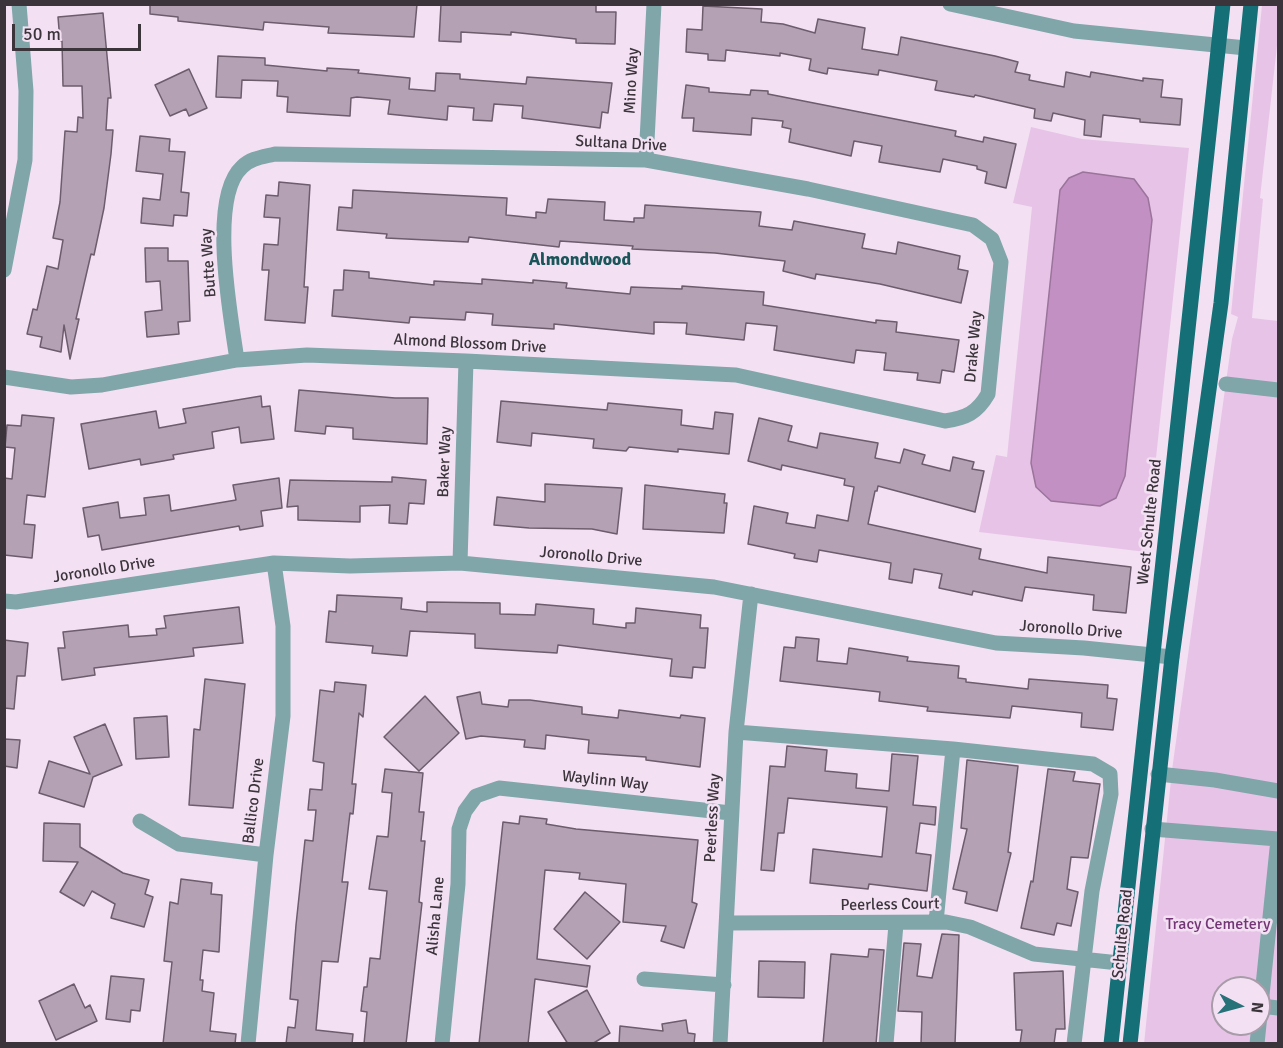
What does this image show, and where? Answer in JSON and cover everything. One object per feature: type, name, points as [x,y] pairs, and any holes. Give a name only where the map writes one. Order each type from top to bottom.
[{"type":"main road","name":"West Schulte Road","points":[[1111,1044],[1223,4]]},
{"type":"main road","points":[[1152,829],[1172,657],[1221,303],[1251,4]]},
{"type":"main road","name":"Schulte Road","points":[[1130,1044],[1152,829]]},
{"type":"street","points":[[4,270],[12,199],[27,125],[19,4]]},
{"type":"street","name":"Mino Way","points":[[646,160],[654,4]]},
{"type":"street","points":[[950,4],[1074,31],[1246,48]]},
{"type":"street","name":"Sultana Drive","points":[[241,168],[253,159],[275,154],[646,160],[808,189],[973,225],[992,239]]},
{"type":"street","name":"Butte Way","points":[[237,360],[223,243],[226,198],[241,168]]},
{"type":"street","name":"Drake Way","points":[[933,419],[945,421],[965,418],[980,409],[988,394],[1001,261],[992,239]]},
{"type":"street","name":"Almond Blossom Drive","points":[[4,377],[71,387],[102,384],[237,360],[308,355],[466,361],[736,375],[933,419]]},
{"type":"street","name":"Baker Way","points":[[460,563],[466,361]]},
{"type":"street","points":[[1226,384],[1278,390]]},
{"type":"street","name":"Joronollo Drive","points":[[4,601],[16,602],[274,563],[350,566],[460,563],[714,587],[996,643],[1172,657]]},
{"type":"street","name":"Ballico Drive","points":[[248,1044],[266,855],[283,716],[283,626],[274,563]]},
{"type":"street","name":"Peerless Way","points":[[720,1044],[736,732],[752,594]]},
{"type":"street","points":[[736,732],[953,749],[1093,764],[1110,774],[1111,794],[1092,891],[1074,1044]]},
{"type":"street","points":[[936,922],[953,749]]},
{"type":"street","points":[[1158,774],[1215,780],[1278,791]]},
{"type":"street","name":"Waylinn Way","points":[[476,796],[500,788],[731,813]]},
{"type":"street","name":"Alisha Lane","points":[[442,1044],[458,884],[459,829],[465,811],[476,796]]},
{"type":"street","points":[[140,821],[179,844],[266,855]]},
{"type":"street","points":[[1152,829],[1278,839]]},
{"type":"street","points":[[1266,976],[1274,921],[1278,833]]},
{"type":"street","name":"Peerless Court","points":[[727,923],[896,924],[936,922],[970,927],[1034,954],[1119,963]]},
{"type":"street","points":[[886,1044],[896,924]]},
{"type":"street","points":[[644,979],[724,985]]},
{"type":"green space","name":"Tracy Cemetery","points":[[1262,5],[1278,5],[1278,37],[1260,198],[1263,199],[1252,318],[1278,321],[1278,1043],[1144,1044],[1172,770],[1232,339],[1238,317],[1231,314]]},
{"type":"green space","points":[[1031,127],[1082,139],[1189,148],[1146,552],[979,532],[996,455],[1007,457],[1032,207],[1013,203]]},
{"type":"shaded area","points":[[1083,172],[1134,179],[1148,198],[1152,220],[1125,476],[1116,498],[1100,506],[1051,501],[1036,487],[1031,463],[1060,190],[1069,178]]},
{"type":"building","points":[[150,4],[417,4],[414,37],[328,33],[329,27],[264,22],[263,30],[178,21],[178,17],[150,14]]},
{"type":"building","points":[[441,4],[596,4],[596,12],[616,12],[615,44],[576,43],[576,39],[511,32],[511,35],[461,32],[461,42],[439,41]]},
{"type":"building","points":[[703,6],[762,9],[761,22],[783,24],[815,33],[818,19],[865,28],[862,49],[898,55],[901,37],[995,56],[1018,62],[1015,72],[1030,75],[1029,80],[1064,87],[1066,72],[1090,77],[1091,72],[1143,81],[1143,78],[1163,80],[1161,97],[1182,99],[1180,125],[1140,122],[1140,119],[1103,115],[1101,137],[1084,135],[1085,120],[1053,113],[1051,121],[1034,118],[1035,109],[975,95],[974,97],[935,90],[937,81],[879,70],[878,75],[828,68],[827,74],[809,70],[811,59],[780,53],[780,56],[726,50],[725,61],[708,60],[708,54],[686,52],[687,29],[702,30]]},
{"type":"building","points":[[103,13],[111,98],[108,98],[106,130],[113,130],[111,154],[104,208],[76,319],[79,319],[70,359],[64,325],[61,352],[40,347],[42,337],[27,334],[33,309],[37,310],[47,266],[58,269],[63,240],[53,238],[60,202],[65,131],[77,132],[78,117],[83,118],[82,86],[63,86],[62,41],[60,41],[58,17]]},
{"type":"building","points":[[218,56],[265,58],[265,65],[327,71],[327,68],[359,70],[358,73],[410,78],[409,89],[435,91],[436,73],[460,74],[460,79],[526,84],[527,77],[612,83],[608,113],[602,112],[600,128],[522,118],[523,106],[494,104],[492,121],[473,120],[474,108],[448,106],[447,120],[388,114],[390,100],[357,97],[351,98],[350,116],[287,112],[288,97],[277,96],[278,81],[242,80],[241,98],[216,97]]},
{"type":"building","points":[[189,69],[207,108],[189,116],[186,109],[170,116],[155,85]]},
{"type":"building","points":[[686,85],[709,88],[709,92],[750,95],[751,90],[768,91],[768,94],[956,131],[955,136],[983,142],[984,137],[1016,144],[1006,188],[985,183],[987,172],[977,169],[977,166],[943,159],[940,172],[879,162],[882,146],[854,141],[851,156],[789,142],[791,129],[782,127],[783,121],[752,118],[751,135],[693,131],[694,118],[682,118]]},
{"type":"building","points":[[140,136],[170,139],[169,151],[185,152],[181,192],[189,193],[187,216],[174,215],[173,226],[141,223],[143,198],[160,200],[163,174],[136,171]]},
{"type":"building","points":[[279,182],[310,185],[304,287],[308,287],[305,323],[265,320],[269,270],[262,270],[264,244],[278,245],[280,218],[264,217],[266,195],[278,196]]},
{"type":"building","points":[[353,190],[507,198],[506,215],[536,218],[536,212],[546,213],[548,199],[605,202],[604,220],[634,222],[634,218],[644,218],[645,205],[761,212],[759,226],[792,230],[794,221],[865,234],[862,248],[896,254],[898,242],[960,256],[958,269],[968,271],[961,303],[880,284],[816,274],[815,279],[783,271],[785,261],[715,253],[632,249],[633,246],[560,241],[559,247],[469,237],[468,242],[386,238],[387,234],[337,230],[339,207],[352,208]]},
{"type":"building","points":[[145,248],[168,248],[168,261],[188,261],[190,321],[178,322],[179,334],[147,337],[145,312],[162,310],[160,281],[146,282]]},
{"type":"building","points":[[344,270],[369,272],[369,278],[434,285],[434,281],[482,284],[482,279],[533,283],[533,280],[567,283],[566,288],[630,294],[631,287],[682,289],[682,286],[764,292],[763,305],[876,323],[876,320],[897,322],[896,332],[959,340],[954,372],[942,370],[940,383],[917,380],[918,373],[884,370],[886,353],[856,350],[854,363],[774,350],[777,326],[746,323],[744,340],[686,334],[687,323],[654,322],[654,334],[554,324],[554,329],[492,325],[493,314],[466,312],[465,320],[410,317],[409,323],[332,316],[334,290],[343,290]]},
{"type":"building","points":[[299,390],[395,398],[428,398],[427,444],[353,439],[353,428],[326,426],[325,434],[295,431]]},
{"type":"building","points":[[261,396],[262,407],[270,406],[274,439],[241,443],[239,427],[212,432],[214,448],[173,455],[174,459],[141,465],[140,459],[89,469],[81,424],[156,411],[159,428],[186,423],[183,409]]},
{"type":"building","points":[[501,401],[607,410],[608,403],[682,410],[681,425],[713,429],[715,412],[733,414],[729,454],[678,449],[678,452],[629,447],[626,451],[593,448],[594,439],[532,433],[531,446],[497,442]]},
{"type":"building","points":[[22,415],[54,418],[45,497],[27,495],[24,524],[35,525],[32,558],[4,555],[4,478],[12,479],[15,448],[5,447],[7,425],[21,426]]},
{"type":"building","points":[[759,418],[792,426],[788,441],[817,448],[820,433],[878,443],[875,458],[900,463],[904,449],[925,455],[922,464],[950,471],[953,457],[974,462],[972,469],[984,471],[975,512],[878,486],[868,524],[981,549],[979,559],[1047,573],[1048,557],[1131,567],[1126,613],[1093,610],[1094,595],[1025,587],[1022,601],[973,591],[972,595],[939,588],[942,574],[914,569],[912,583],[889,579],[891,563],[819,550],[817,562],[794,558],[795,554],[748,544],[754,506],[788,513],[786,523],[815,528],[817,515],[848,521],[854,487],[844,485],[845,479],[782,465],[781,470],[748,461]]},
{"type":"building","points":[[392,477],[426,480],[424,504],[409,503],[407,524],[389,523],[390,505],[360,506],[360,522],[298,520],[298,506],[287,507],[290,480],[392,482]]},
{"type":"building","points":[[279,478],[282,508],[261,511],[263,526],[240,530],[239,526],[102,550],[99,535],[88,537],[83,508],[118,502],[120,518],[146,515],[144,498],[169,495],[171,511],[236,500],[233,485]]},
{"type":"building","points":[[545,484],[622,488],[617,534],[592,529],[494,525],[497,497],[545,502]]},
{"type":"building","points":[[645,485],[725,494],[724,503],[727,503],[724,533],[643,529]]},
{"type":"building","points":[[337,595],[402,598],[401,609],[427,612],[427,602],[500,603],[500,614],[535,615],[536,604],[594,609],[593,624],[626,628],[626,623],[635,623],[636,608],[701,615],[700,628],[708,628],[705,668],[693,667],[692,678],[670,676],[672,659],[558,645],[557,653],[475,648],[475,634],[410,631],[407,656],[372,653],[373,646],[326,642],[329,611],[336,612]]},
{"type":"building","points":[[239,607],[243,643],[193,648],[194,656],[94,668],[95,675],[62,680],[58,648],[65,648],[63,632],[128,625],[129,637],[157,635],[156,629],[166,628],[164,616]]},
{"type":"building","points":[[796,637],[819,639],[817,661],[847,664],[849,648],[908,657],[907,661],[959,666],[958,678],[966,679],[966,682],[1028,689],[1029,679],[1108,685],[1107,698],[1117,699],[1113,730],[1081,727],[1082,713],[1012,706],[1010,718],[927,711],[928,707],[879,701],[880,692],[780,681],[784,647],[795,648]]},
{"type":"building","points":[[4,640],[28,643],[25,676],[17,676],[14,709],[4,708]]},
{"type":"building","points":[[205,679],[245,684],[233,808],[189,805],[194,729],[200,730]]},
{"type":"building","points":[[335,682],[366,685],[363,717],[359,713],[352,784],[356,784],[353,814],[350,813],[342,882],[348,882],[338,962],[322,961],[316,1030],[353,1034],[352,1044],[286,1044],[288,1027],[295,1028],[298,1000],[290,999],[305,840],[313,841],[316,810],[308,810],[310,789],[322,790],[324,763],[313,761],[320,690],[334,692]]},
{"type":"building","points":[[480,692],[482,704],[508,707],[509,700],[530,700],[582,707],[582,714],[618,718],[619,710],[680,718],[681,715],[705,718],[700,767],[646,760],[646,757],[588,753],[589,740],[546,735],[545,749],[524,747],[525,740],[481,736],[466,739],[457,697]]},
{"type":"building","points":[[425,696],[459,733],[419,771],[384,737]]},
{"type":"building","points":[[167,716],[169,757],[136,759],[134,718]]},
{"type":"building","points":[[105,724],[122,765],[93,777],[84,807],[39,793],[49,761],[90,774],[74,737]]},
{"type":"building","points":[[4,739],[20,740],[17,768],[4,766]]},
{"type":"building","points":[[787,746],[827,750],[825,771],[857,774],[856,788],[889,791],[892,754],[918,756],[913,805],[936,807],[935,825],[920,823],[916,853],[931,855],[927,891],[869,884],[868,889],[810,883],[813,849],[882,857],[887,807],[788,798],[784,833],[778,833],[774,871],[761,870],[770,766],[785,767]]},
{"type":"building","points":[[967,760],[1018,766],[1008,852],[1011,853],[997,911],[965,903],[967,892],[953,889],[967,829],[961,828]]},
{"type":"building","points":[[385,769],[423,773],[419,812],[424,812],[421,841],[425,841],[419,902],[422,903],[406,1044],[364,1044],[367,1012],[361,1011],[364,987],[367,987],[370,958],[380,959],[387,891],[369,889],[377,836],[388,837],[392,793],[382,792]]},
{"type":"building","points":[[1048,769],[1075,772],[1073,781],[1100,784],[1088,858],[1071,857],[1067,889],[1078,892],[1071,926],[1057,923],[1054,935],[1021,928],[1031,881],[1033,882]]},
{"type":"building","points":[[520,816],[547,819],[546,824],[576,829],[698,840],[692,902],[697,904],[684,948],[661,941],[666,926],[623,922],[626,884],[579,879],[580,873],[545,870],[537,959],[590,966],[587,987],[535,979],[528,1044],[479,1044],[503,822],[519,824]]},
{"type":"building","points":[[44,823],[80,824],[80,847],[123,873],[149,880],[145,894],[153,897],[144,927],[111,918],[115,904],[92,891],[84,906],[60,892],[78,862],[43,861]]},
{"type":"building","points":[[181,879],[212,883],[211,894],[222,895],[219,952],[203,950],[200,980],[203,980],[202,991],[214,993],[210,1031],[236,1034],[235,1044],[163,1044],[172,962],[164,961],[170,902],[178,904]]},
{"type":"building","points":[[585,892],[620,922],[587,959],[554,929]]},
{"type":"building","points":[[942,934],[959,935],[955,1044],[921,1044],[922,1012],[898,1011],[904,943],[921,944],[917,976],[932,978]]},
{"type":"building","points":[[869,949],[884,950],[876,1044],[823,1044],[831,954],[868,957]]},
{"type":"building","points":[[759,961],[805,962],[804,998],[758,997]]},
{"type":"building","points":[[1063,971],[1065,1029],[1056,1029],[1054,1044],[1020,1044],[1022,1030],[1016,1030],[1014,973]]},
{"type":"building","points":[[111,976],[144,979],[140,1011],[131,1010],[130,1022],[106,1019]]},
{"type":"building","points":[[74,984],[85,1008],[90,1005],[97,1021],[56,1040],[39,1001]]},
{"type":"building","points":[[587,990],[610,1033],[592,1044],[568,1044],[548,1012]]},
{"type":"building","points":[[686,1020],[688,1033],[695,1034],[694,1044],[619,1044],[620,1026],[663,1031],[662,1024]]},
{"type":"district","name":"Almondwood","points":[[580,260]]}]
